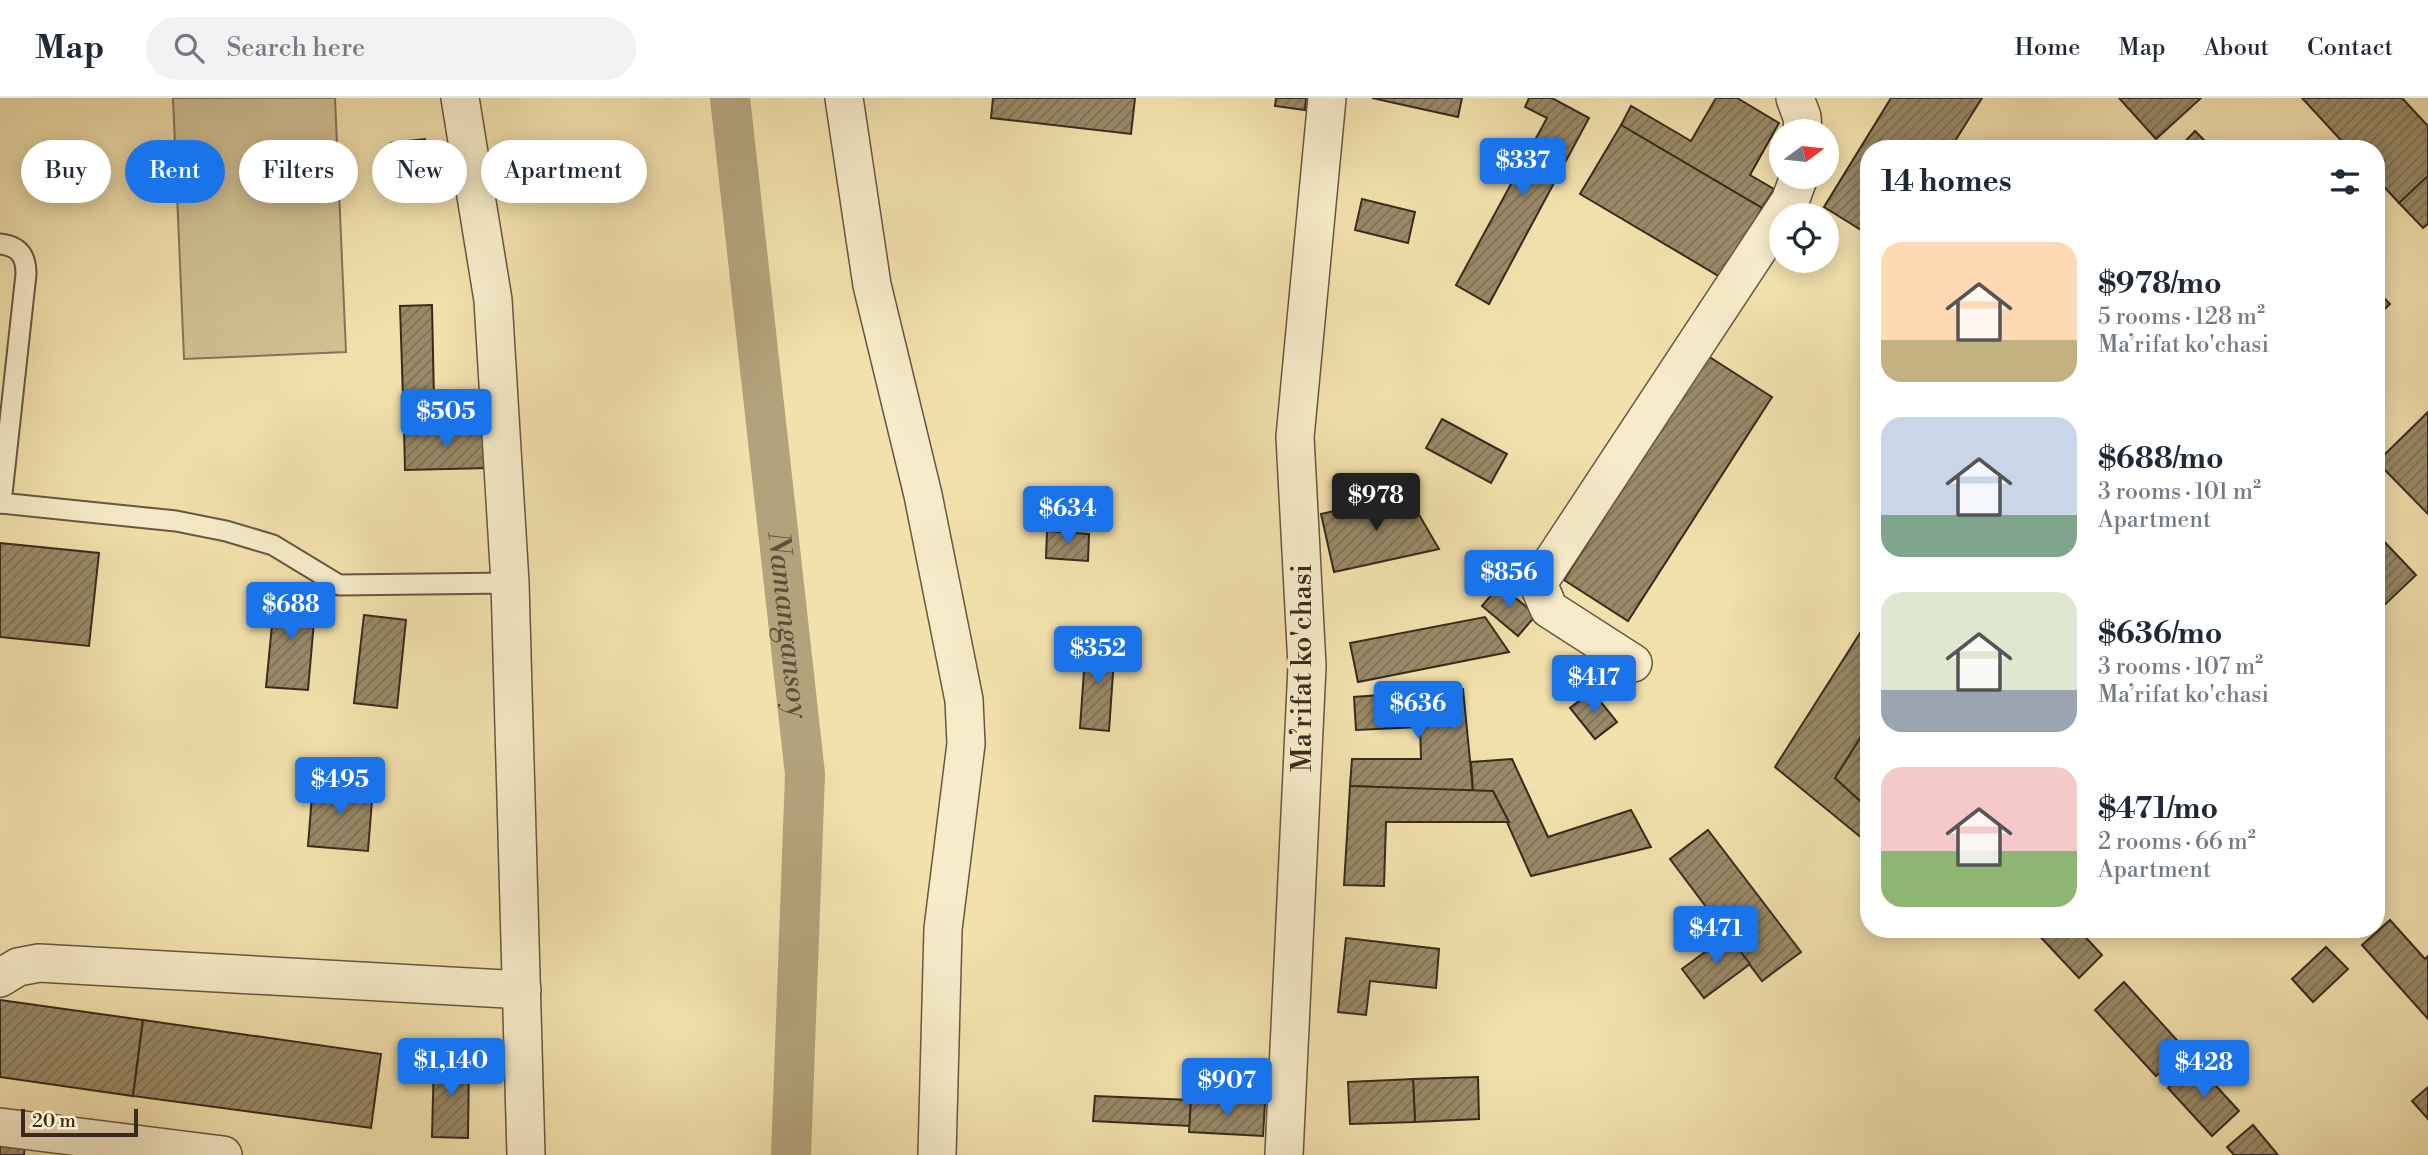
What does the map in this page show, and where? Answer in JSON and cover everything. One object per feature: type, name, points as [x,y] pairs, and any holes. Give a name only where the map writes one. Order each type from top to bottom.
[{"type":"street","points":[[460,98],[493,300],[510,583],[526,1155]]},
{"type":"street","points":[[844,98],[872,285],[923,495],[964,699],[966,744],[943,929],[937,1155]]},
{"type":"street","name":"Maʼrifat ko'chasi","points":[[1284,1155],[1307,666],[1295,437],[1327,98]]},
{"type":"street","points":[[1795,98],[1800,119]]},
{"type":"street","points":[[1633,663],[1549,609],[1543,598],[1541,579],[1790,201],[1795,189]]},
{"type":"street","points":[[0,978],[18,967],[38,963],[522,990]]},
{"type":"street","points":[[0,1127],[55,1144],[223,1155]]},
{"type":"lane","points":[[0,244],[10,245],[20,252],[26,261],[1,503],[176,521],[226,531],[273,545],[340,585],[510,583]]},
{"type":"shaded area","points":[[173,98],[335,98],[337,140],[239,140],[239,203],[340,203],[346,352],[184,359],[177,203],[225,203],[225,140],[175,140]]},
{"type":"building","points":[[993,98],[1135,98],[1131,134],[991,118]]},
{"type":"building","points":[[1276,98],[1306,98],[1305,110],[1275,106]]},
{"type":"building","points":[[1372,98],[1462,98],[1458,117]]},
{"type":"building","points":[[1529,98],[1552,98],[1589,118],[1489,304],[1456,285],[1547,118],[1525,107]]},
{"type":"building","points":[[1716,98],[1737,98],[1772,119],[1769,119],[1769,141],[1750,175],[1769,186],[1769,189],[1774,189],[1762,208],[1621,125],[1631,106],[1691,141]]},
{"type":"building","points":[[1891,98],[1982,98],[1956,140],[1865,140]]},
{"type":"building","points":[[2119,98],[2201,98],[2156,139]]},
{"type":"building","points":[[2302,98],[2402,98],[2428,126],[2428,176],[2399,203],[2385,188],[2385,140],[2341,140]]},
{"type":"building","points":[[1621,125],[1762,208],[1722,278],[1580,194]]},
{"type":"building","points":[[2195,131],[2204,140],[2186,140]]},
{"type":"building","points":[[1860,148],[1860,229],[1839,216],[1839,203],[1826,203],[1835,189],[1839,189],[1839,183]]},
{"type":"building","points":[[2428,176],[2428,224],[2423,228],[2399,203]]},
{"type":"building","points":[[1362,199],[1415,212],[1408,243],[1355,230]]},
{"type":"building","points":[[432,305],[434,400],[480,398],[481,426],[404,429],[400,306]]},
{"type":"building","points":[[1708,356],[1772,397],[1628,621],[1564,580]]},
{"type":"building","points":[[2428,412],[2428,514],[2385,470],[2385,454]]},
{"type":"building","points":[[1442,419],[1507,454],[1491,483],[1426,448]]},
{"type":"building","points":[[487,427],[489,468],[405,470],[404,429]]},
{"type":"building","points":[[1407,494],[1439,549],[1334,572],[1321,514]]},
{"type":"building","points":[[1047,531],[1089,534],[1088,561],[1046,558]]},
{"type":"building","points":[[2385,542],[2416,575],[2385,604]]},
{"type":"building","points":[[0,543],[99,553],[89,646],[0,637]]},
{"type":"building","points":[[1500,585],[1536,615],[1518,636],[1482,606]]},
{"type":"building","points":[[275,594],[316,598],[308,690],[266,687]]},
{"type":"building","points":[[364,615],[406,620],[397,708],[354,703]]},
{"type":"building","points":[[1485,617],[1509,652],[1358,682],[1350,643]]},
{"type":"building","points":[[1860,633],[1860,738],[1835,778],[1860,801],[1860,837],[1775,767]]},
{"type":"building","points":[[1086,642],[1115,644],[1109,731],[1080,728]]},
{"type":"building","points":[[1463,689],[1473,791],[1350,786],[1352,759],[1421,759],[1420,727],[1356,730],[1354,697]]},
{"type":"building","points":[[1592,691],[1617,722],[1595,739],[1570,708]]},
{"type":"building","points":[[1860,738],[1860,801],[1835,778]]},
{"type":"building","points":[[1512,759],[1548,837],[1631,810],[1651,847],[1531,876],[1493,791],[1473,791],[1471,762]]},
{"type":"building","points":[[313,783],[373,788],[368,851],[308,846]]},
{"type":"building","points":[[1350,786],[1493,791],[1509,822],[1386,822],[1384,886],[1344,885]]},
{"type":"building","points":[[1708,830],[1801,952],[1762,981],[1670,859]]},
{"type":"building","points":[[2390,920],[2425,959],[2428,956],[2428,1019],[2362,945],[2370,938],[2385,938],[2385,924]]},
{"type":"building","points":[[1728,935],[1750,964],[1704,998],[1682,969]]},
{"type":"building","points":[[1346,938],[1439,949],[1436,988],[1370,981],[1366,1015],[1338,1012]]},
{"type":"building","points":[[2041,938],[2086,938],[2102,955],[2079,978]]},
{"type":"building","points":[[2326,947],[2348,969],[2313,1002],[2292,979]]},
{"type":"building","points":[[2124,982],[2185,1049],[2156,1076],[2095,1010]]},
{"type":"building","points":[[0,1000],[143,1020],[133,1096],[0,1077]]},
{"type":"building","points":[[143,1020],[381,1054],[371,1128],[133,1096]]},
{"type":"building","points":[[434,1057],[469,1058],[468,1138],[432,1137]]},
{"type":"building","points":[[2195,1063],[2239,1111],[2212,1136],[2168,1088]]},
{"type":"building","points":[[1478,1077],[1479,1119],[1415,1122],[1413,1079]]},
{"type":"building","points":[[1413,1079],[1415,1122],[1350,1124],[1348,1082]]},
{"type":"building","points":[[2428,1087],[2428,1119],[2412,1101]]},
{"type":"building","points":[[1095,1096],[1191,1100],[1190,1126],[1093,1121]]},
{"type":"building","points":[[1191,1100],[1265,1103],[1263,1136],[1189,1132]]},
{"type":"building","points":[[2253,1125],[2278,1155],[2234,1155],[2227,1147]]},
{"type":"building","points":[[0,1143],[25,1145],[24,1155],[0,1155]]},
{"type":"waterway","name":"Namangansoy","points":[[730,98],[805,774],[791,1155]]}]
